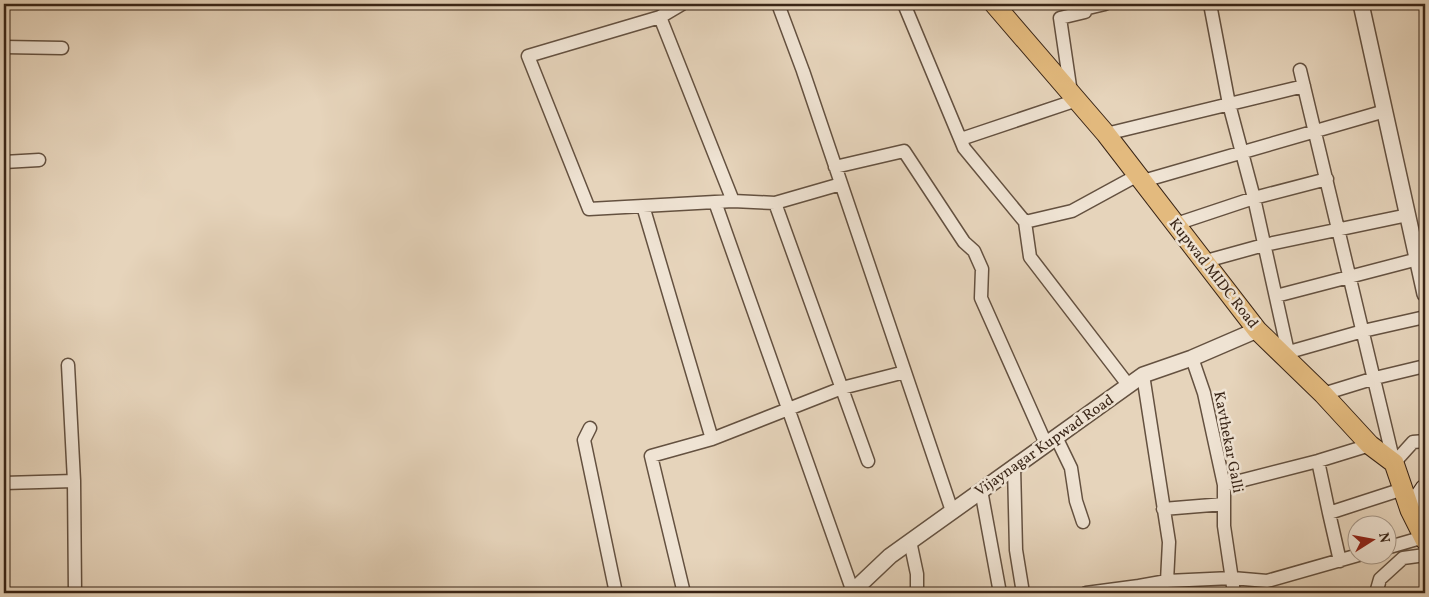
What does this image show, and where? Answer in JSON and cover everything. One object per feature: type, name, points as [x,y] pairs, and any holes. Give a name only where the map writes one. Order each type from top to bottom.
[{"type":"main road","name":"Kupwad MIDC Road","points":[[994,4],[1106,134],[1257,330],[1285,353],[1370,445],[1394,463]]},
{"type":"main road","points":[[1394,463],[1410,510],[1425,544]]},
{"type":"main road","points":[[1410,510],[1425,488]]},
{"type":"street","points":[[682,4],[660,17],[528,56],[589,209],[733,201],[775,202],[841,184]]},
{"type":"street","points":[[778,4],[952,511]]},
{"type":"street","points":[[904,4],[964,148],[1026,222],[1030,257],[1129,386]]},
{"type":"street","points":[[961,139],[1074,96],[1060,18],[1085,12],[1083,6],[1105,4]]},
{"type":"street","points":[[1210,4],[1229,104],[1254,198],[1276,296],[1285,353],[1363,331],[1425,317]]},
{"type":"street","points":[[1361,4],[1425,294]]},
{"type":"street","points":[[660,17],[733,201]]},
{"type":"street","points":[[4,47],[62,48]]},
{"type":"street","points":[[1300,70],[1394,463]]},
{"type":"street","points":[[1106,134],[1304,86]]},
{"type":"street","points":[[1026,222],[1072,211],[1140,178],[1242,152],[1384,111]]},
{"type":"street","points":[[835,167],[904,151],[964,242],[974,251],[982,269],[981,298],[1051,440],[1071,468],[1076,501],[1083,522]]},
{"type":"street","points":[[4,162],[39,160]]},
{"type":"street","points":[[1176,224],[1254,198],[1327,179]]},
{"type":"street","points":[[715,202],[852,592]]},
{"type":"street","points":[[775,202],[868,461]]},
{"type":"street","points":[[643,206],[712,439]]},
{"type":"street","points":[[1206,262],[1264,245],[1408,215]]},
{"type":"street","points":[[1276,296],[1418,259]]},
{"type":"street","name":"Vijaynagar Kupwad Road","points":[[852,592],[890,556],[910,541],[1143,375],[1192,358],[1257,330]]},
{"type":"street","name":"Kavthekar Galli","points":[[1192,358],[1204,393],[1224,485],[1224,526],[1234,593]]},
{"type":"street","points":[[68,365],[74,481],[75,593]]},
{"type":"street","points":[[1323,394],[1375,378],[1425,366]]},
{"type":"street","points":[[680,593],[683,589],[651,456],[712,439],[842,388],[905,372]]},
{"type":"street","points":[[1143,375],[1168,542],[1167,581]]},
{"type":"street","points":[[590,428],[584,440],[616,593]]},
{"type":"street","points":[[1394,463],[1413,442],[1425,441]]},
{"type":"street","points":[[1224,485],[1318,461],[1370,445]]},
{"type":"street","points":[[1318,461],[1340,561]]},
{"type":"street","points":[[1014,466],[1016,550],[1023,593]]},
{"type":"street","points":[[4,483],[74,481]]},
{"type":"street","points":[[1330,513],[1403,489]]},
{"type":"street","points":[[981,490],[1000,593]]},
{"type":"street","points":[[1163,509],[1224,504]]},
{"type":"street","points":[[910,541],[917,574],[917,593]]},
{"type":"street","points":[[1396,547],[1425,544]]},
{"type":"street","points":[[1376,593],[1380,578],[1403,558],[1425,544]]},
{"type":"street","points":[[1086,593],[1137,590],[1167,581],[1232,578],[1266,581],[1346,559]]}]
